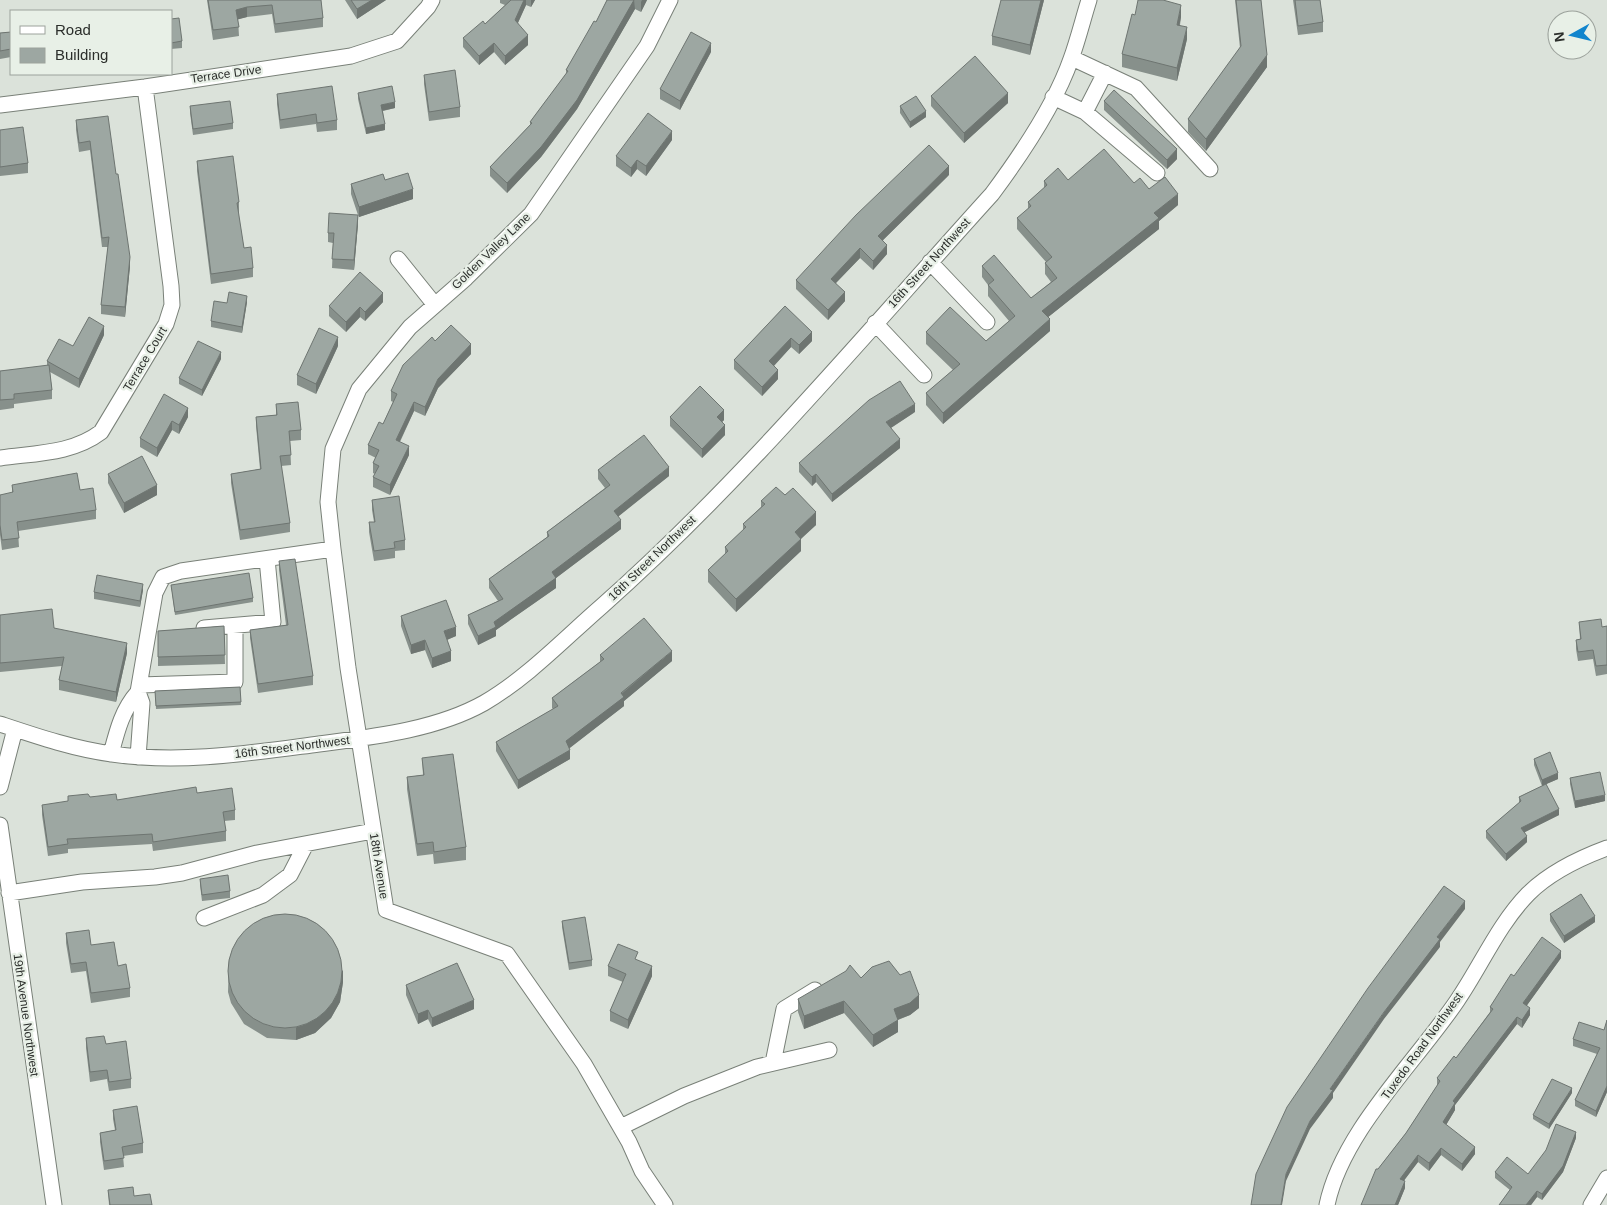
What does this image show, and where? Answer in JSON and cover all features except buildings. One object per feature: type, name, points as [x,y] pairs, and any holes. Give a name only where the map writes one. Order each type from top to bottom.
[{"type":"street","name":"Terrace Drive","points":[[0,105],[351,56],[397,40],[428,7],[432,0]]},
{"type":"street","name":"Golden Valley Lane","points":[[328,502],[333,449],[359,389],[410,327],[466,278],[531,214],[647,46],[670,0]]},
{"type":"street","name":"16th Street Northwest","points":[[0,724],[86,749],[111,754],[138,757],[193,758],[385,735],[452,717],[482,704],[509,686],[649,564],[753,458],[992,194],[1014,164],[1053,97],[1072,58],[1089,0]]},
{"type":"street","points":[[1072,58],[1136,88],[1210,169]]},
{"type":"street","points":[[1085,112],[1105,73]]},
{"type":"street","name":"Terrace Court","points":[[0,458],[69,449],[88,442],[101,432],[166,324],[172,305],[171,286],[145,86]]},
{"type":"street","points":[[1053,97],[1085,112],[1157,173]]},
{"type":"street","points":[[398,259],[435,305]]},
{"type":"street","points":[[930,262],[988,322]]},
{"type":"street","points":[[875,323],[924,375]]},
{"type":"street","name":"18th Avenue","points":[[328,502],[359,738],[386,910],[506,954],[584,1064],[629,1142],[642,1171],[665,1205]]},
{"type":"street","points":[[138,757],[142,703],[139,688],[155,593],[163,577],[181,571],[333,549]]},
{"type":"street","points":[[187,629],[235,627],[274,622],[268,559]]},
{"type":"street","points":[[139,688],[236,682],[235,627]]},
{"type":"street","points":[[148,632],[167,630]]},
{"type":"street","points":[[111,754],[121,718],[139,688]]},
{"type":"street","points":[[0,787],[15,729]]},
{"type":"street","name":"19th Avenue Northwest","points":[[0,825],[54,1205]]},
{"type":"street","points":[[9,893],[82,882],[173,874],[257,853],[373,832]]},
{"type":"street","points":[[204,918],[263,895],[290,875],[306,844]]},
{"type":"street","name":"Tuxedo Road Northwest","points":[[1327,1205],[1355,1136],[1458,1000],[1488,948],[1529,893],[1564,868],[1607,848]]},
{"type":"street","points":[[774,1063],[784,1009],[825,985]]},
{"type":"street","points":[[621,1128],[684,1096],[757,1067],[829,1050]]},
{"type":"street","points":[[1591,1205],[1607,1178]]}]
